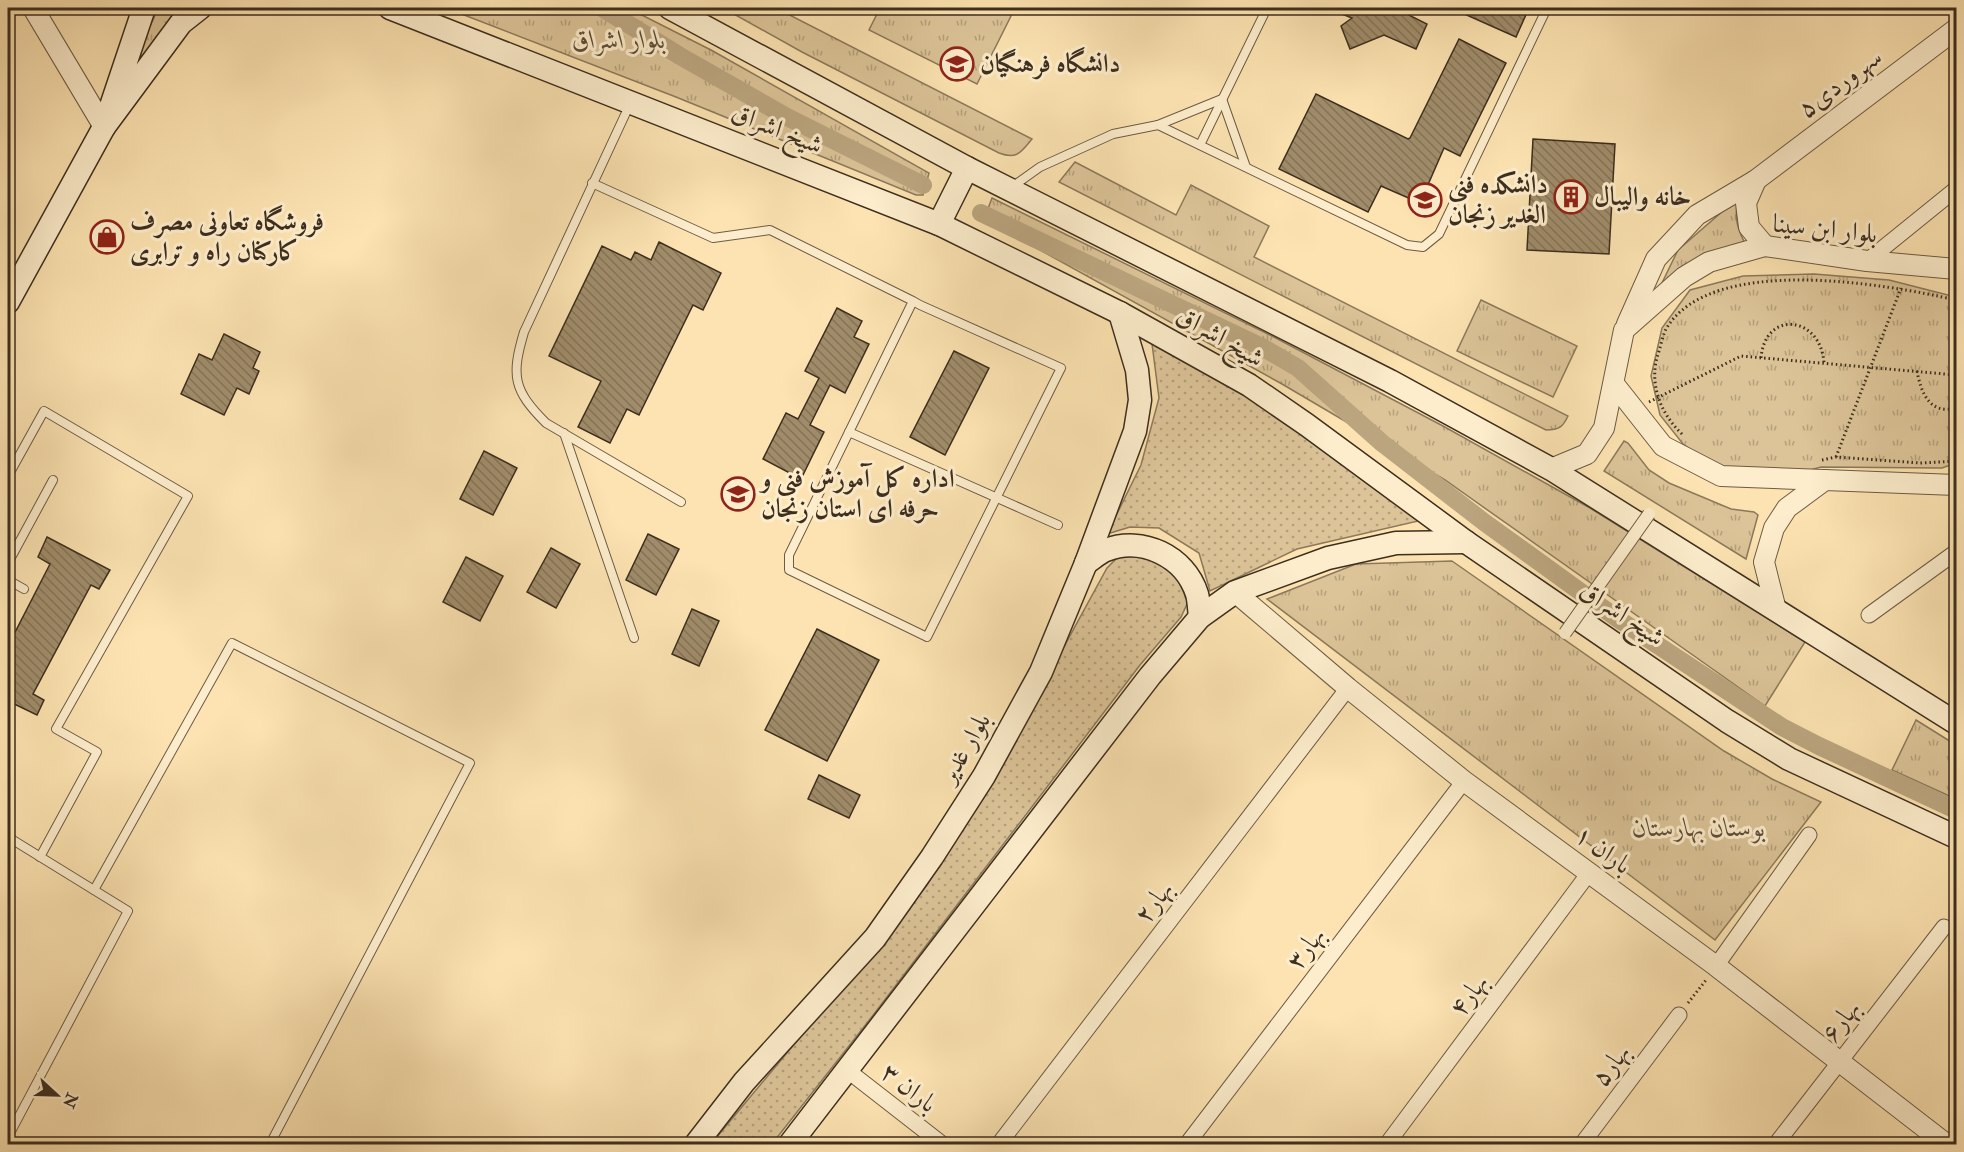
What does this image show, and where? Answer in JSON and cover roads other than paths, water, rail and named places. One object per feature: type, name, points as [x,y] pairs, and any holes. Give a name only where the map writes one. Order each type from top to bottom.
[{"type":"main road","points":[[104,127],[144,8]]},
{"type":"main road","points":[[8,302],[104,127],[181,23],[200,8]]},
{"type":"main road","name":"شیخ اشراق","points":[[390,8],[939,224],[1120,313],[1249,385],[1466,542],[1727,721],[1789,759],[1956,837]]},
{"type":"main road","name":"شیخ اشراق","points":[[670,8],[967,168],[1390,381],[1551,469],[1956,723]]},
{"type":"main road","points":[[939,224],[967,168]]},
{"type":"main road","name":"بلوار غدیر","points":[[696,1144],[744,1082],[875,938],[932,858],[984,776],[1041,672],[1086,563],[1136,431],[1140,400],[1137,370],[1120,313]]},
{"type":"main road","points":[[790,1144],[1150,676],[1200,617],[1235,592],[1328,558],[1396,543],[1466,542]]},
{"type":"main road","points":[[1086,563],[1105,550],[1127,545],[1150,548],[1171,558],[1187,574],[1197,594],[1200,617]]},
{"type":"street","points":[[33,8],[104,127]]},
{"type":"street","name":"سهروردی۵","points":[[1624,330],[1656,259],[1697,215],[1755,180],[1956,29]]},
{"type":"street","points":[[1755,180],[1746,203],[1749,227],[1765,246]]},
{"type":"street","points":[[1867,261],[1956,189]]},
{"type":"street","name":"بلوار ابن سینا","points":[[1624,330],[1683,277],[1708,262],[1765,246],[1867,261],[1956,269]]},
{"type":"street","points":[[1551,469],[1587,454],[1604,428],[1624,330]]},
{"type":"street","points":[[1614,384],[1663,446],[1721,476],[1956,485]]},
{"type":"street","points":[[1776,610],[1764,562],[1773,528],[1787,508],[1825,480]]},
{"type":"street","points":[[1565,633],[1649,514]]},
{"type":"street","points":[[1869,615],[1956,552]]},
{"type":"street","name":"باران ۱","points":[[1235,592],[1348,688],[1464,781],[1716,966],[1946,1144]]},
{"type":"street","name":"بهار۲","points":[[999,1144],[1348,688]]},
{"type":"street","name":"بهار۳","points":[[1187,1144],[1464,781]]},
{"type":"street","points":[[1716,966],[1809,835]]},
{"type":"street","name":"بهار۴","points":[[1387,1144],[1589,873]]},
{"type":"street","name":"بهار۶","points":[[1776,1144],[1944,927]]},
{"type":"street","name":"بهار۵","points":[[1582,1144],[1679,1015]]},
{"type":"street","name":"باران ۳","points":[[847,1070],[942,1144]]},
{"type":"lane","points":[[1200,145],[1267,8]]},
{"type":"lane","points":[[1158,125],[1407,245],[1423,247],[1439,234],[1547,8]]},
{"type":"lane","points":[[1009,189],[1040,166],[1113,135],[1158,125],[1222,99]]},
{"type":"lane","points":[[1222,99],[1246,167]]},
{"type":"lane","points":[[630,102],[528,322],[516,359],[518,387],[531,408],[546,423],[681,502]]},
{"type":"lane","points":[[592,183],[713,238],[770,230],[913,301],[1061,368],[927,637],[789,570],[789,555],[913,301]]},
{"type":"lane","points":[[8,476],[44,411],[188,496],[56,729],[97,752],[40,857]]},
{"type":"lane","points":[[849,432],[1058,525]]},
{"type":"lane","points":[[564,433],[634,638]]},
{"type":"lane","points":[[8,563],[53,480]]},
{"type":"lane","points":[[8,580],[24,589]]},
{"type":"lane","points":[[94,890],[232,643],[471,763],[270,1144]]},
{"type":"lane","points":[[8,837],[128,910],[8,1137]]},
{"type":"waterway","points":[[602,8],[787,117],[923,185]]},
{"type":"waterway","points":[[981,213],[1262,347],[1298,368],[1382,443],[1484,522],[1618,619],[1782,727],[1956,810]]},
{"type":"place","name":"دانشگاه فرهنگیان","points":[[957,64]]},
{"type":"place","name":"خانه والیبال","points":[[1571,197]]},
{"type":"place","name":"دانشکده فنی الغدیر زنجان","points":[[1425,200]]},
{"type":"place","name":"فروشگاه تعاونی مصرف کارکنان راه و ترابری","points":[[107,237]]},
{"type":"place","name":"اداره کل آموزش فنی و حرفه ای استان زنجان","points":[[738,494]]},
{"type":"park label","name":"بلوار اشراق","points":[[619,40]]},
{"type":"park label","name":"بوستان بهارستان","points":[[1699,828]]}]
